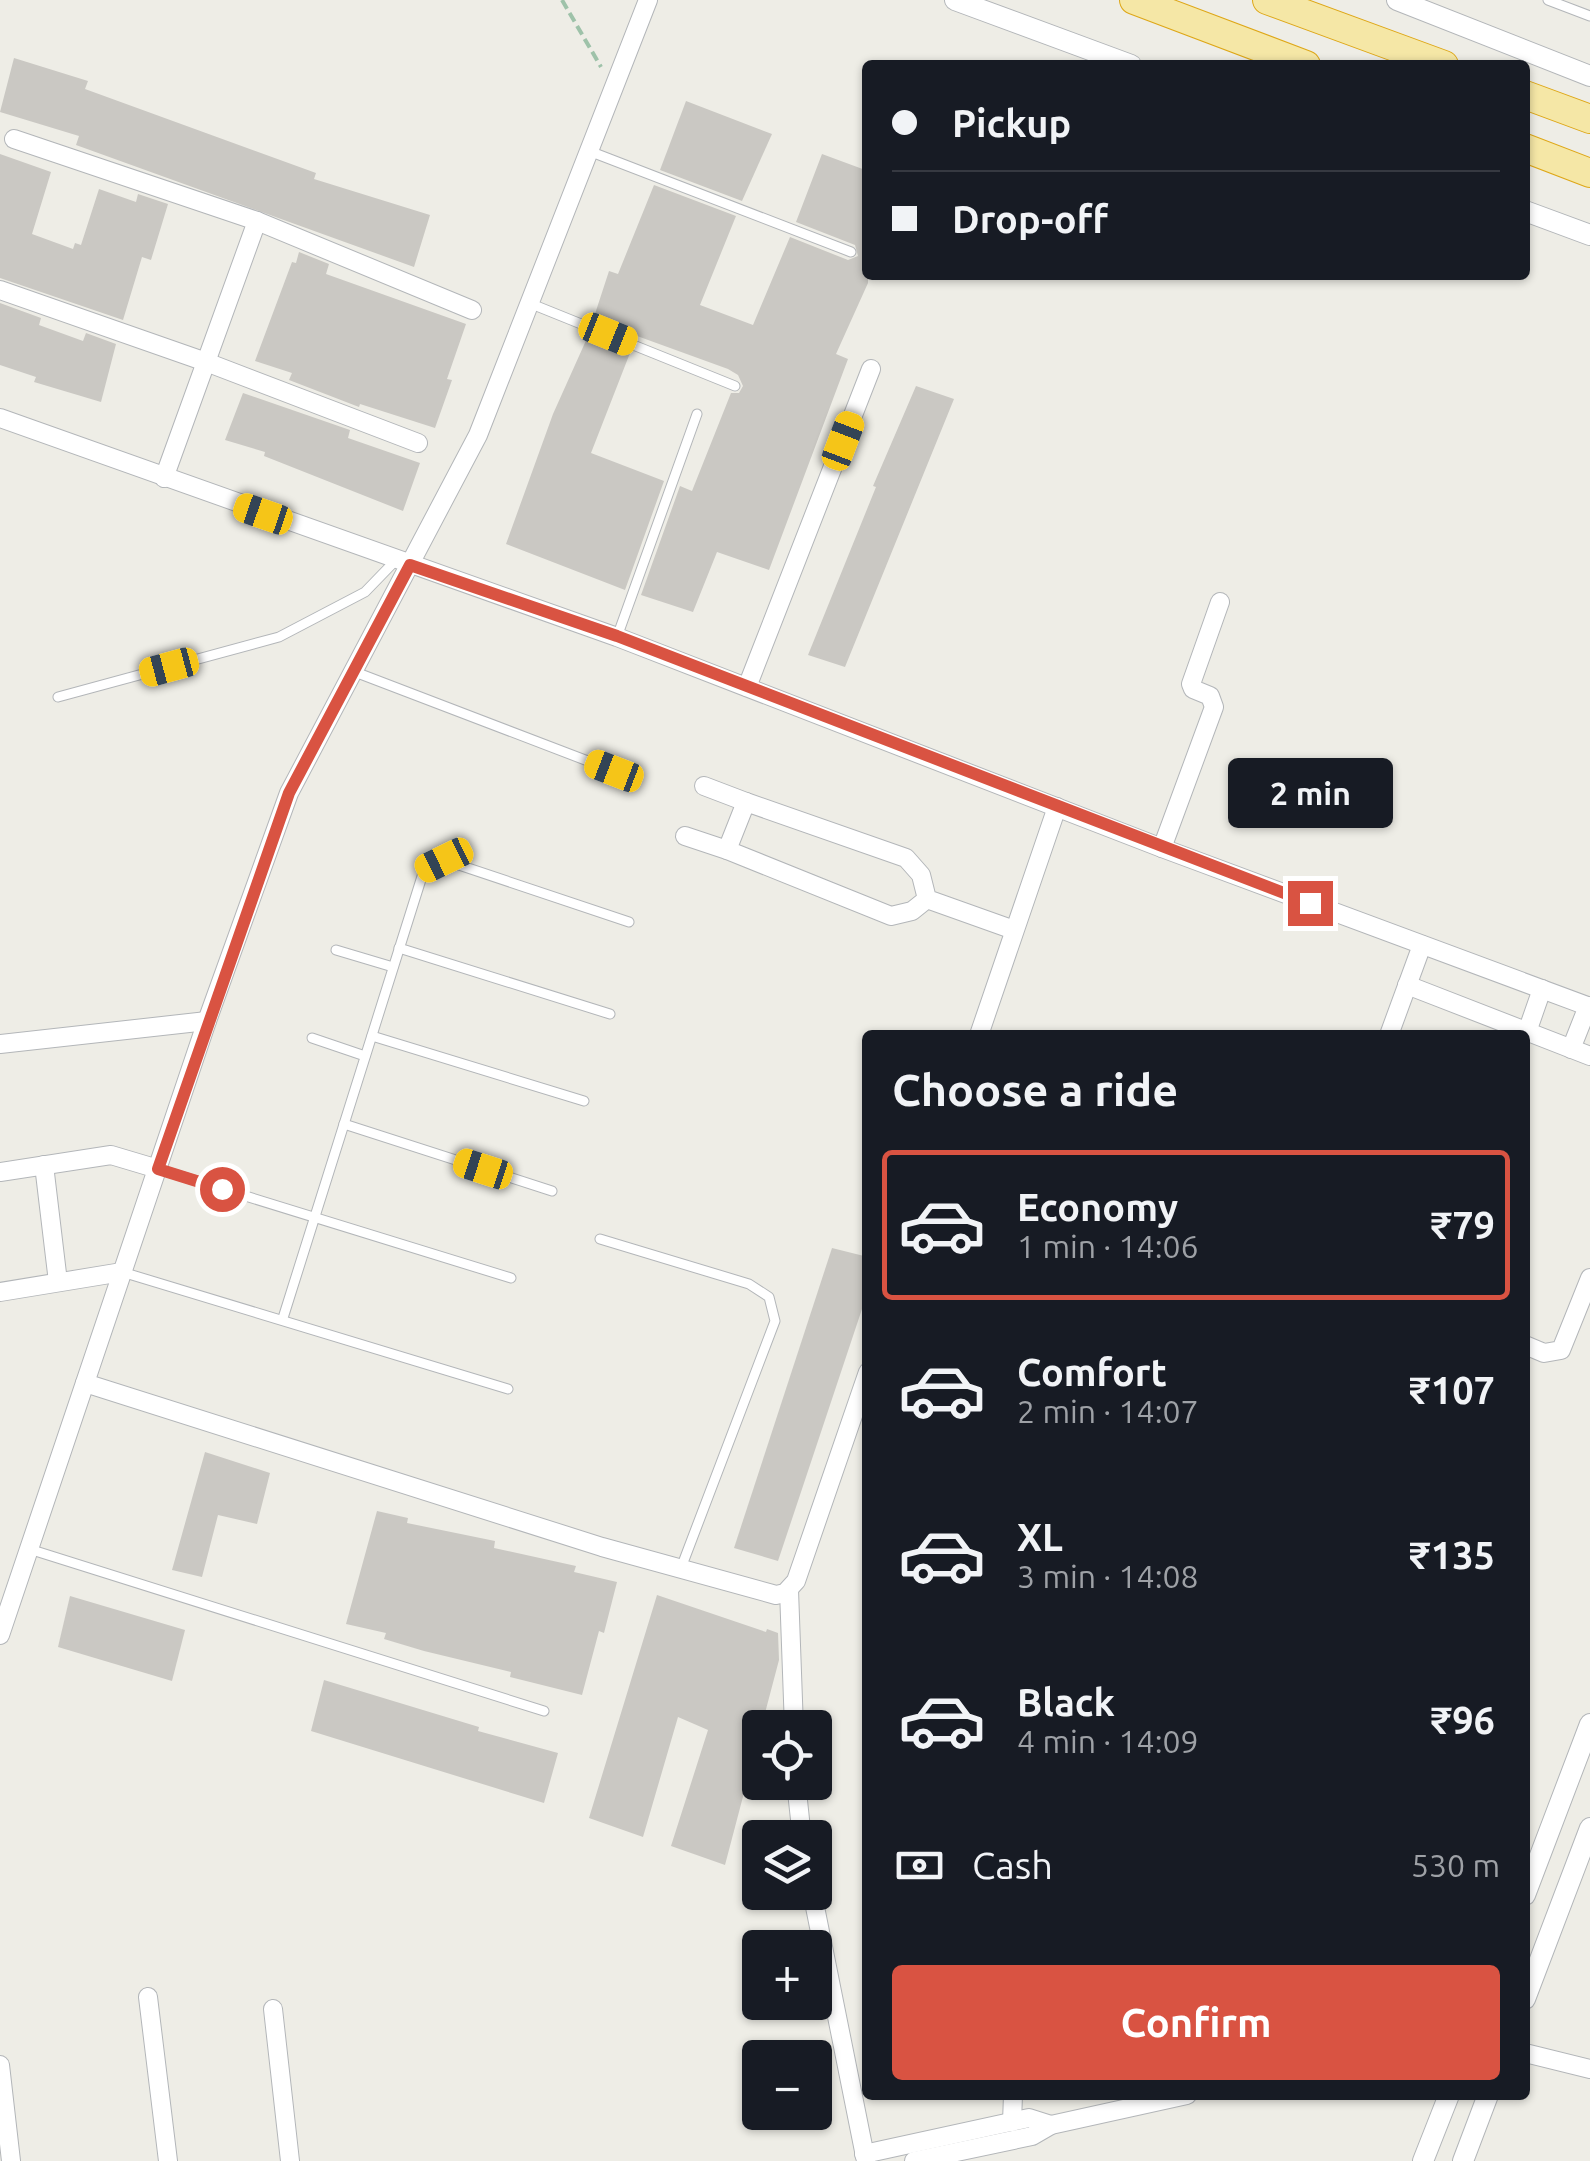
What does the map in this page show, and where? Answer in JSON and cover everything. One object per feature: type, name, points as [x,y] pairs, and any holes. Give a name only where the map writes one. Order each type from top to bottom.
[{"type":"highway","points":[[1134,0],[1293,60]]},
{"type":"highway","points":[[1267,0],[1430,60]]},
{"type":"highway","points":[[1530,97],[1590,119]]},
{"type":"highway","points":[[1530,150],[1590,172]]},
{"type":"street","points":[[0,1635],[207,1022],[289,793],[354,672],[403,562],[478,435],[648,0]]},
{"type":"street","points":[[956,0],[1118,60]]},
{"type":"street","points":[[1397,0],[1590,76]]},
{"type":"street","points":[[14,139],[257,221],[472,310]]},
{"type":"street","points":[[1530,213],[1590,235]]},
{"type":"street","points":[[164,478],[257,221]]},
{"type":"street","points":[[0,290],[206,362],[418,443]]},
{"type":"street","points":[[747,688],[872,369]]},
{"type":"street","points":[[0,418],[617,636],[1162,848],[1589,1007],[1571,1049]]},
{"type":"street","points":[[1162,848],[1214,708],[1210,696],[1193,690],[1190,684],[1220,602]]},
{"type":"street","points":[[704,786],[906,858],[921,875],[927,899]]},
{"type":"street","points":[[727,850],[746,802]]},
{"type":"street","points":[[981,1030],[1057,807]]},
{"type":"street","points":[[685,836],[891,916],[912,911],[927,899]]},
{"type":"street","points":[[927,899],[1014,930]]},
{"type":"street","points":[[1391,1030],[1422,944]]},
{"type":"street","points":[[1407,985],[1522,1030]]},
{"type":"street","points":[[1528,1030],[1542,989]]},
{"type":"street","points":[[0,1044],[207,1022]]},
{"type":"street","points":[[1530,1033],[1590,1056]]},
{"type":"street","points":[[0,1172],[111,1155],[158,1169]]},
{"type":"street","points":[[44,1165],[58,1282]]},
{"type":"street","points":[[0,1292],[122,1272]]},
{"type":"street","points":[[1530,1346],[1544,1353],[1561,1350],[1590,1278]]},
{"type":"street","points":[[85,1383],[429,1494],[776,1595],[789,1590]]},
{"type":"street","points":[[793,1710],[789,1590],[815,1531],[862,1390]]},
{"type":"street","points":[[1530,1882],[1590,1724]]},
{"type":"street","points":[[1530,1986],[1590,1828]]},
{"type":"street","points":[[816,1910],[865,2158],[1029,2118],[1052,2125]]},
{"type":"street","points":[[148,1996],[168,2161]]},
{"type":"street","points":[[273,2009],[290,2161]]},
{"type":"street","points":[[1530,2054],[1590,2069]]},
{"type":"street","points":[[0,2065],[12,2161]]},
{"type":"street","points":[[1012,2122],[1014,2100]]},
{"type":"street","points":[[914,2161],[1032,2136],[1052,2125],[1164,2100]]},
{"type":"street","points":[[1423,2161],[1446,2100]]},
{"type":"street","points":[[1463,2161],[1486,2100]]},
{"type":"lane","points":[[1548,0],[1590,16]]},
{"type":"lane","points":[[589,151],[850,252]]},
{"type":"lane","points":[[529,303],[736,386]]},
{"type":"lane","points":[[617,636],[697,414]]},
{"type":"lane","points":[[58,697],[280,636],[365,592],[403,562]]},
{"type":"lane","points":[[354,672],[614,771]]},
{"type":"lane","points":[[282,1318],[424,870],[444,860],[629,922]]},
{"type":"lane","points":[[399,948],[610,1014]]},
{"type":"lane","points":[[336,950],[393,967]]},
{"type":"lane","points":[[372,1036],[584,1101]]},
{"type":"lane","points":[[312,1038],[365,1056]]},
{"type":"lane","points":[[344,1124],[552,1191]]},
{"type":"lane","points":[[158,1169],[510,1278]]},
{"type":"lane","points":[[600,1239],[749,1284],[769,1297],[775,1321],[681,1568]]},
{"type":"lane","points":[[122,1272],[508,1389]]},
{"type":"lane","points":[[29,1549],[544,1711]]},
{"type":"path","points":[[562,0],[614,89]]},
{"type":"building","points":[[14,58],[88,81],[85,89],[316,173],[314,179],[430,215],[414,267],[76,145],[79,136],[0,112]]},
{"type":"building","points":[[686,101],[772,134],[742,201],[660,170]]},
{"type":"building","points":[[0,154],[51,172],[32,234],[73,249],[75,243],[81,245],[99,189],[136,202],[138,194],[168,204],[151,260],[142,257],[123,320],[0,278]]},
{"type":"building","points":[[822,154],[862,169],[862,280],[868,283],[836,354],[848,359],[769,570],[717,552],[693,612],[641,595],[680,486],[692,491],[731,393],[739,393],[743,386],[738,375],[728,369],[593,320],[609,271],[618,274],[654,185],[736,216],[700,305],[753,325],[790,237],[848,260],[858,256],[855,245],[796,222]]},
{"type":"building","points":[[299,252],[329,264],[326,274],[466,324],[435,428],[360,404],[359,407],[289,380],[292,373],[255,361]]},
{"type":"building","points":[[0,303],[41,318],[39,325],[83,341],[86,333],[116,344],[101,402],[34,382],[36,377],[0,365]]},
{"type":"building","points":[[588,336],[630,353],[591,453],[664,481],[625,590],[506,544],[553,414]]},
{"type":"building","points":[[916,386],[954,399],[845,667],[808,655],[876,487],[873,486]]},
{"type":"building","points":[[243,393],[350,430],[348,438],[420,463],[403,511],[264,456],[265,452],[225,440]]},
{"type":"building","points":[[832,1248],[862,1256],[862,1309],[778,1561],[734,1548]]},
{"type":"building","points":[[205,1452],[270,1473],[257,1524],[218,1515],[202,1577],[172,1570]]},
{"type":"building","points":[[377,1511],[408,1518],[407,1523],[495,1541],[494,1548],[576,1566],[574,1572],[617,1582],[582,1695],[510,1677],[511,1672],[424,1651],[384,1639],[386,1633],[346,1624]]},
{"type":"building","points":[[657,1595],[778,1633],[779,1660],[766,1710],[742,1710],[742,1800],[725,1865],[671,1846],[708,1730],[678,1717],[643,1837],[589,1818]]},
{"type":"building","points":[[70,1596],[185,1630],[172,1681],[58,1647]]},
{"type":"building","points":[[324,1680],[558,1753],[544,1803],[311,1731]]},
{"type":"route","points":[[222,1189],[158,1169],[289,793],[410,565],[617,636],[1310,903]]}]
